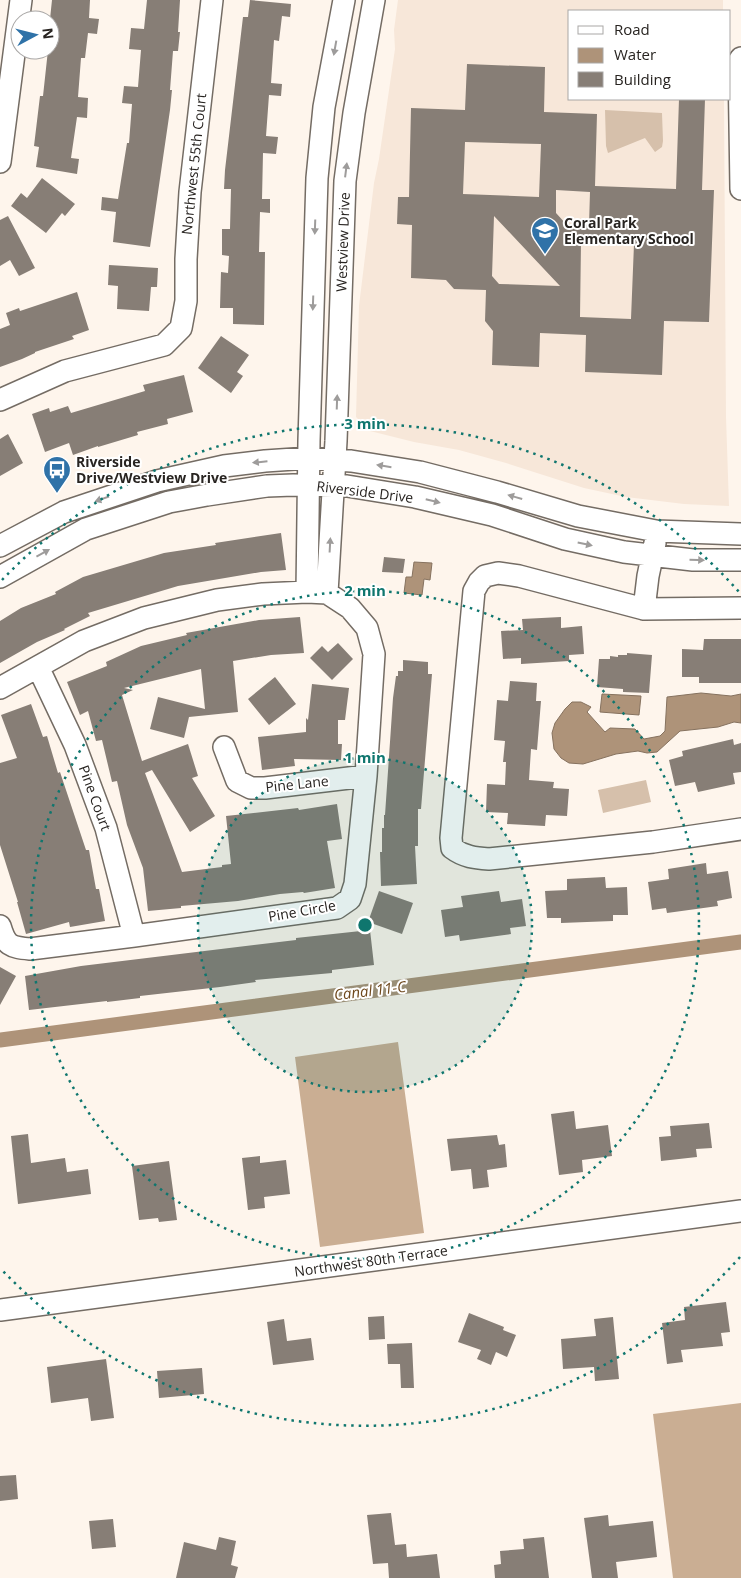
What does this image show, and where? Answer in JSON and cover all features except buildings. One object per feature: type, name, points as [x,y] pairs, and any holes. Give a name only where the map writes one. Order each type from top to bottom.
[{"type":"street","points":[[0,162],[21,0]]},
{"type":"street","name":"Northwest 55th Court","points":[[0,400],[65,371],[164,345],[182,328],[186,301],[186,259],[190,192],[212,0]]},
{"type":"street","name":"Westview Drive","points":[[308,485],[316,178],[324,107],[344,0]]},
{"type":"street","name":"Westview Drive","points":[[333,486],[345,181],[354,114],[374,0]]},
{"type":"street","points":[[741,58],[739,61],[741,189]]},
{"type":"street","name":"Riverside Drive","points":[[0,546],[64,512],[157,481],[224,466],[309,458],[335,459],[420,472],[578,516],[656,531],[741,534]]},
{"type":"street","points":[[308,485],[317,593]]},
{"type":"street","name":"Riverside Drive","points":[[0,577],[86,529],[168,502],[268,486],[308,485],[333,486],[415,497],[492,516],[566,539],[624,552],[693,560],[741,560]]},
{"type":"street","points":[[317,593],[333,486]]},
{"type":"street","points":[[644,609],[656,531]]},
{"type":"street","points":[[741,608],[644,609],[519,576],[498,572],[485,576],[474,591],[451,838],[452,848],[460,854],[473,858],[489,859],[653,842],[741,829]]},
{"type":"street","points":[[0,688],[84,641],[144,618],[217,600],[262,594],[317,593]]},
{"type":"street","name":"Pine Circle","points":[[0,926],[4,939],[14,947],[30,949],[337,908],[350,899],[355,884],[366,776],[374,654],[367,628],[350,608],[317,593]]},
{"type":"street","name":"Pine Court","points":[[38,666],[75,745],[106,828],[134,936]]},
{"type":"street","name":"Pine Lane","points":[[224,747],[237,781],[250,788],[265,788],[366,776]]},
{"type":"street","name":"Northwest 80th Terrace","points":[[0,1310],[741,1211]]},
{"type":"shaded area","name":"Coral Park Elementary School","points":[[398,0],[723,0],[723,10],[568,10],[568,100],[724,100],[726,417],[729,506],[684,504],[626,497],[584,488],[459,450],[414,442],[370,431],[356,417],[359,306],[374,183],[395,49],[394,30]]},
{"type":"shaded area","points":[[605,110],[662,113],[662,147],[655,152],[645,138],[608,153],[606,146]]},
{"type":"shaded area","points":[[646,780],[651,802],[603,813],[598,790]]},
{"type":"shaded area","points":[[398,1042],[424,1233],[320,1247],[295,1057]]},
{"type":"shaded area","points":[[741,1403],[741,1578],[673,1578],[653,1414]]},
{"type":"water","points":[[414,562],[432,563],[430,580],[424,579],[422,595],[404,593],[406,577],[412,577]]},
{"type":"water","points":[[701,693],[731,696],[741,694],[741,723],[734,722],[718,727],[680,731],[657,752],[647,753],[638,751],[616,754],[583,764],[569,763],[561,758],[554,749],[552,733],[555,723],[572,702],[581,702],[591,707],[587,712],[605,732],[610,728],[635,729],[644,739],[660,736],[665,731],[667,697]]},
{"type":"water","points":[[602,694],[641,696],[639,715],[600,712]]},
{"type":"waterway","name":"Canal 11-C","points":[[0,1040],[741,942]]},
{"type":"place","name":"Coral Park Elementary School","points":[[545,255]]},
{"type":"place","name":"Riverside Drive/Westview Drive","points":[[57,494]]}]
